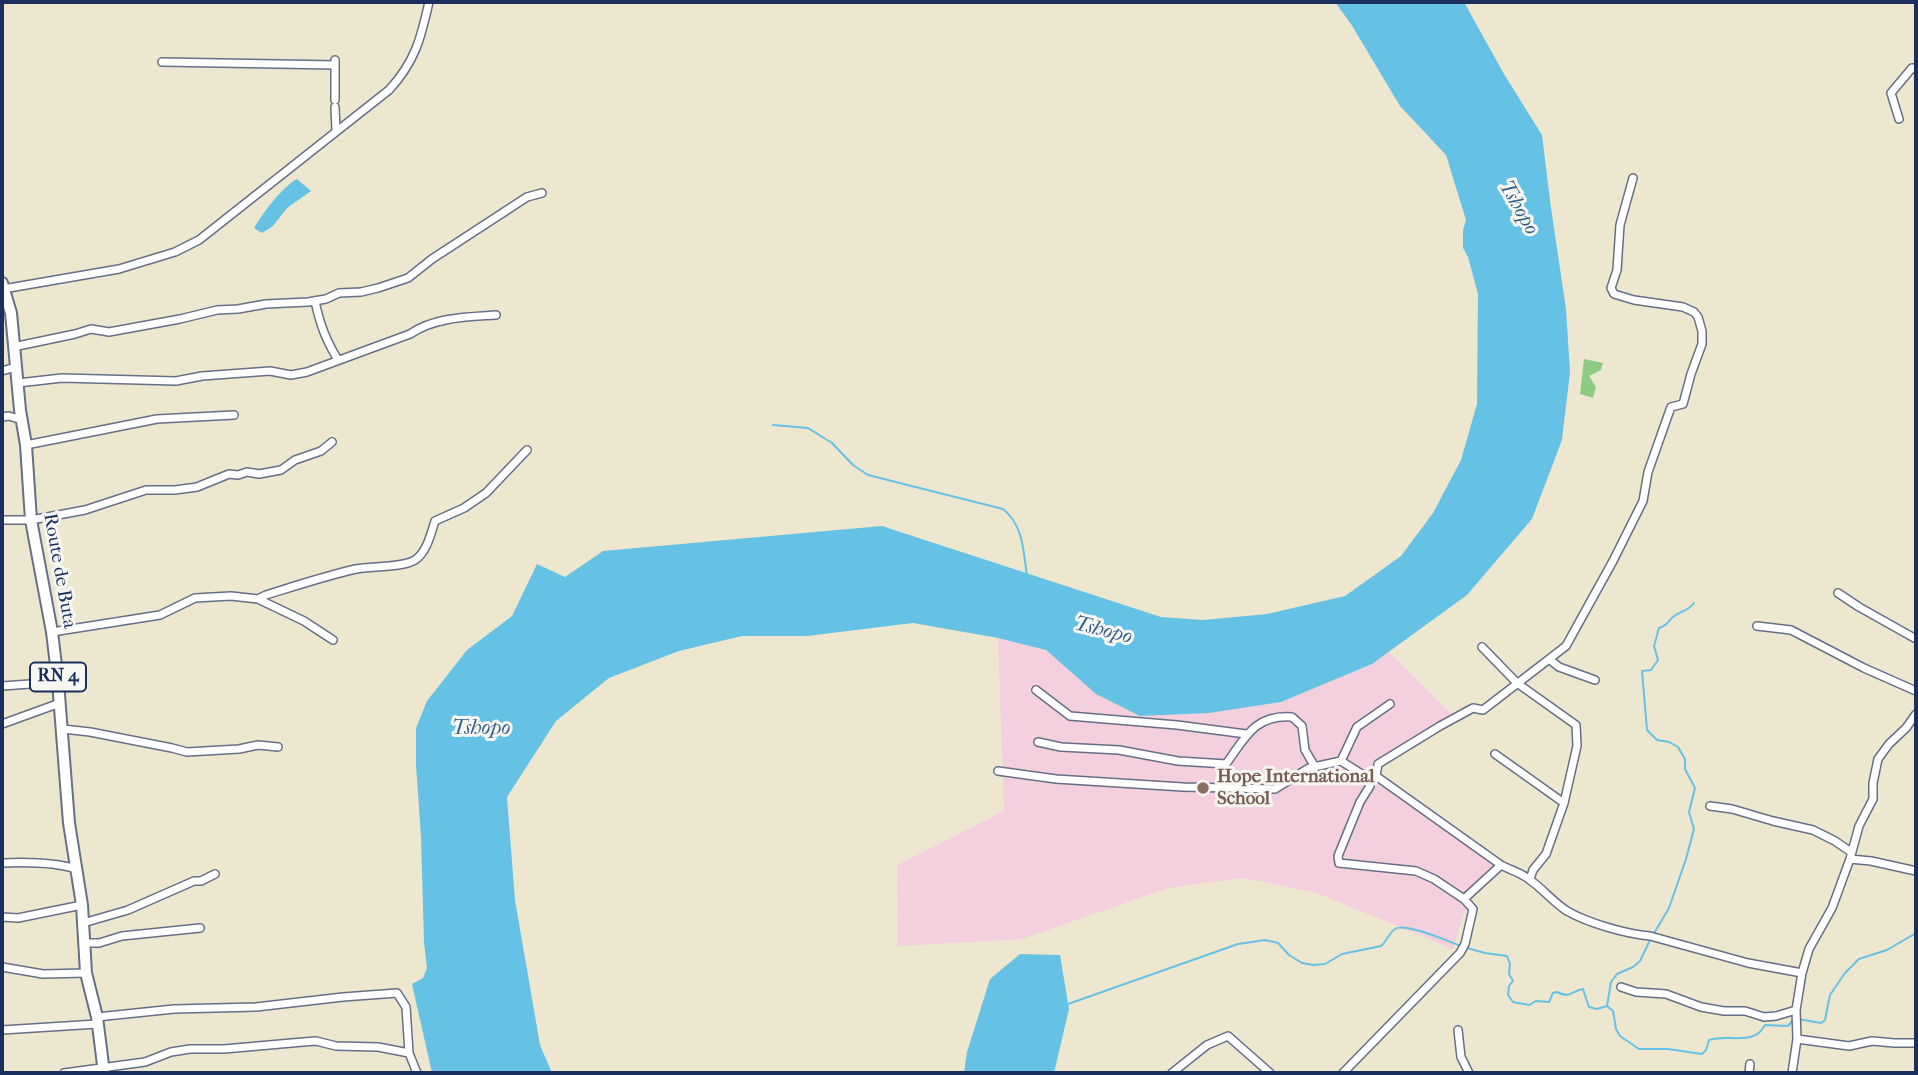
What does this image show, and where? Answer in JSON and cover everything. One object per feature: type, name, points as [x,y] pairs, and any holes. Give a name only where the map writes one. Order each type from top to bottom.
[{"type":"highway","name":"Route de Buta","points":[[3,286],[11,313],[7,332],[13,346],[18,383],[13,416],[26,445],[31,520],[52,632],[69,822],[82,905],[86,973],[97,1020],[103,1071]]},
{"type":"street","points":[[3,286],[118,269],[175,252],[199,240],[389,90],[402,75],[418,46],[429,2]]},
{"type":"street","points":[[162,62],[335,63],[336,131]]},
{"type":"street","points":[[1899,120],[1891,93],[1912,68],[1916,68]]},
{"type":"street","points":[[1633,178],[1620,225],[1617,270],[1611,288],[1614,294],[1627,298],[1683,307],[1694,312],[1702,331],[1702,344],[1690,374],[1683,404],[1671,407],[1648,472],[1643,501],[1614,561],[1566,646],[1483,710],[1473,708],[1378,764],[1376,776],[1501,865],[1530,879],[1552,901],[1568,912],[1636,934],[1748,963],[1802,973]]},
{"type":"street","points":[[13,346],[90,329],[108,332],[217,310],[315,301],[339,293],[378,288],[408,278],[432,259],[527,197],[542,193]]},
{"type":"street","points":[[315,301],[325,339],[338,360]]},
{"type":"street","points":[[18,383],[62,378],[176,380],[271,371],[291,374],[307,372],[410,334],[432,323],[496,315]]},
{"type":"street","points":[[2,370],[16,367]]},
{"type":"street","points":[[26,445],[157,419],[234,415]]},
{"type":"street","points":[[2,520],[31,520],[85,510],[146,490],[186,489],[229,474],[259,474],[281,470],[295,460],[321,451],[332,442]]},
{"type":"street","points":[[258,599],[359,568],[393,566],[415,559],[426,546],[435,521],[464,508],[486,492],[527,450]]},
{"type":"street","points":[[1838,593],[1916,639]]},
{"type":"street","points":[[52,632],[160,615],[195,598],[231,596],[258,599],[304,621],[333,640]]},
{"type":"street","points":[[1757,626],[1791,630],[1864,668],[1916,691]]},
{"type":"street","points":[[1482,647],[1517,683],[1576,725],[1577,746],[1564,803],[1546,854],[1533,870],[1530,879]]},
{"type":"street","points":[[1549,659],[1559,667],[1595,680]]},
{"type":"street","points":[[2,686],[58,682]]},
{"type":"street","points":[[1036,690],[1070,716],[1246,734]]},
{"type":"street","points":[[2,724],[60,703]]},
{"type":"street","points":[[1341,761],[1357,727],[1390,704]]},
{"type":"street","points":[[1792,1073],[1797,1040],[1796,1016],[1802,973],[1809,949],[1832,908],[1859,826],[1873,799],[1878,760],[1916,714]]},
{"type":"street","points":[[1038,742],[1060,747],[1119,750],[1178,761],[1226,764],[1254,726],[1276,716],[1292,717],[1302,726],[1305,750],[1315,767]]},
{"type":"street","points":[[62,729],[187,752],[239,749],[258,745],[278,747]]},
{"type":"street","points":[[1494,754],[1564,803]]},
{"type":"street","points":[[998,771],[1056,779],[1183,787],[1275,789],[1309,768],[1341,761],[1368,778],[1370,786],[1351,823],[1338,856],[1339,863],[1416,871],[1434,879],[1464,899],[1473,909],[1463,947],[1343,1073]]},
{"type":"street","points":[[1710,806],[1813,830],[1835,841],[1850,855],[1916,871]]},
{"type":"street","points":[[2,863],[61,864],[76,869]]},
{"type":"street","points":[[1464,899],[1501,865]]},
{"type":"street","points":[[83,923],[128,910],[215,874]]},
{"type":"street","points":[[2,917],[18,918],[82,905]]},
{"type":"street","points":[[85,943],[99,943],[122,936],[200,928]]},
{"type":"street","points":[[2,967],[43,974],[86,973]]},
{"type":"street","points":[[1621,987],[1636,992],[1666,994],[1701,1007],[1724,1011],[1745,1011],[1764,1017],[1796,1016]]},
{"type":"street","points":[[2,1030],[174,1009],[256,1007],[397,993],[406,1007],[410,1053],[417,1073]]},
{"type":"street","points":[[1458,1030],[1461,1057],[1469,1073]]},
{"type":"street","points":[[1172,1073],[1207,1045],[1228,1036],[1270,1073]]},
{"type":"street","points":[[1797,1040],[1849,1046],[1872,1041],[1916,1042]]},
{"type":"street","points":[[64,1073],[103,1071],[108,1066],[145,1062],[171,1052],[190,1049],[224,1049],[316,1041],[410,1053]]},
{"type":"street","points":[[1749,1073],[1750,1064]]},
{"type":"shaded area","name":"Hope International School","points":[[998,638],[1046,650],[1096,694],[1140,716],[1209,713],[1281,702],[1372,664],[1389,652],[1451,714],[1371,766],[1499,859],[1459,900],[1466,907],[1453,949],[1317,893],[1244,878],[1168,888],[1022,939],[898,946],[897,865],[1004,811]]},
{"type":"green space","points":[[1584,359],[1603,363],[1601,370],[1589,376],[1596,387],[1593,398],[1580,394]]},
{"type":"water","name":"Tshopo","points":[[1335,2],[1464,2],[1542,135],[1566,309],[1570,372],[1562,440],[1532,519],[1467,595],[1372,664],[1281,702],[1209,713],[1140,716],[1096,694],[1046,650],[998,638],[913,623],[807,636],[742,636],[679,651],[609,678],[556,721],[507,797],[515,900],[540,1045],[552,1073],[432,1073],[412,984],[423,978],[427,968],[416,728],[427,701],[467,650],[512,616],[537,564],[565,577],[603,551],[882,526],[1161,617],[1203,620],[1267,614],[1345,596],[1401,556],[1433,513],[1461,460],[1477,404],[1478,294],[1463,248],[1466,220],[1446,155],[1400,106]]},
{"type":"water","points":[[297,179],[311,191],[287,208],[273,226],[262,233],[254,228],[279,194]]},
{"type":"water","points":[[1020,954],[1060,955],[1069,1009],[1054,1073],[964,1073],[967,1052],[990,979]]},
{"type":"waterway","points":[[773,425],[808,428],[832,443],[853,465],[868,475],[1003,509],[1019,531],[1027,575]]},
{"type":"waterway","points":[[1653,935],[1669,908],[1686,859],[1694,829],[1689,812],[1695,788],[1678,747],[1657,740],[1647,730],[1642,671],[1651,670],[1658,660],[1654,646],[1659,628],[1694,603]]},
{"type":"waterway","points":[[1068,1004],[1238,944],[1265,940],[1278,943],[1289,955],[1302,963],[1313,965],[1325,964],[1342,954],[1381,946],[1393,930],[1400,928],[1417,930],[1461,946]]},
{"type":"waterway","points":[[1798,1019],[1821,1023],[1825,1020],[1830,995],[1845,973],[1859,959],[1887,950],[1916,933]]},
{"type":"waterway","points":[[1607,1006],[1611,982],[1617,974],[1640,961],[1650,940]]},
{"type":"waterway","points":[[1467,948],[1507,956],[1509,974],[1513,981],[1508,995],[1513,1002],[1529,1005],[1536,1001],[1549,1002],[1553,993],[1568,995],[1583,989],[1589,1007],[1597,1009],[1607,1006],[1613,1011],[1620,1036],[1639,1049],[1668,1049],[1702,1054],[1709,1040],[1752,1036],[1760,1032],[1765,1025],[1788,1026],[1793,1020]]},
{"type":"place","name":"Hope International School","points":[[1203,788]]}]
